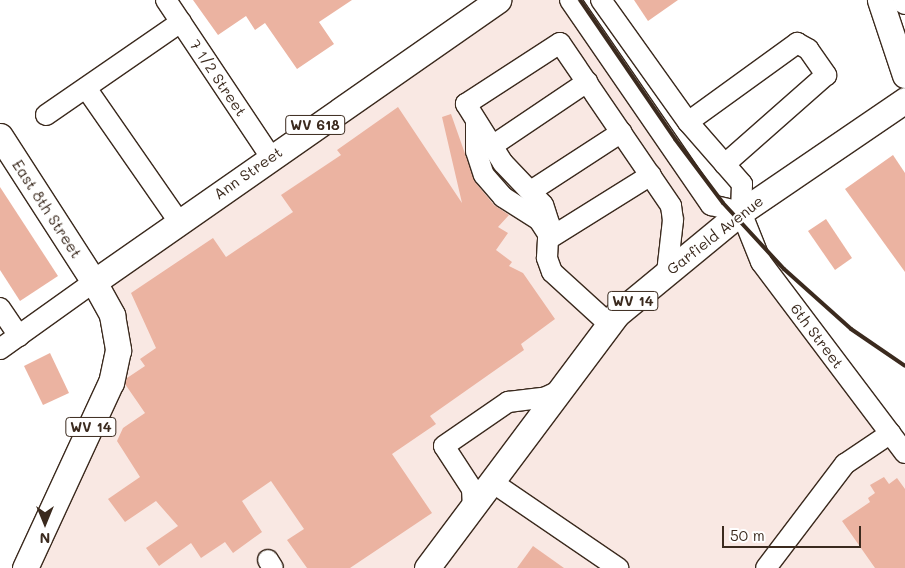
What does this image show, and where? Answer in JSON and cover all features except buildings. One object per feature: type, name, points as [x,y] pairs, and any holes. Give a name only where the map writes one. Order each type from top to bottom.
[{"type":"main road","points":[[880,0],[905,75]]},
{"type":"main road","name":"Ann Street","points":[[94,282],[270,156],[493,1]]},
{"type":"main road","name":"Garfield Avenue","points":[[427,568],[608,324],[741,212],[905,100]]},
{"type":"main road","name":"East 8th Street","points":[[0,136],[94,282]]},
{"type":"main road","points":[[73,248],[101,255],[134,253]]},
{"type":"main road","name":"WV 14","points":[[24,568],[73,467],[118,362],[116,327],[94,282]]},
{"type":"street","name":"7 1/2 Street","points":[[166,0],[270,156]]},
{"type":"street","points":[[570,0],[711,204],[741,212]]},
{"type":"street","name":"6th Street","points":[[601,0],[688,122],[742,184],[741,212],[761,262],[905,453]]},
{"type":"street","points":[[46,115],[181,22]]},
{"type":"street","points":[[688,122],[797,43],[808,49],[826,75],[725,164]]},
{"type":"street","points":[[608,324],[552,272],[547,258],[550,238],[543,205],[503,163],[466,104],[560,44],[651,174],[671,206],[673,220],[667,273]]},
{"type":"street","points":[[492,146],[587,82]]},
{"type":"street","points":[[86,88],[179,222]]},
{"type":"street","points":[[605,108],[631,90]]},
{"type":"street","points":[[475,119],[478,130],[476,151],[484,175],[503,197],[539,220],[550,238]]},
{"type":"street","points":[[531,191],[622,132]]},
{"type":"street","points":[[550,238],[651,174]]},
{"type":"street","name":"Ann Street","points":[[0,349],[94,282]]},
{"type":"street","points":[[0,308],[19,336]]},
{"type":"street","points":[[473,508],[472,489],[444,446],[508,402],[546,397],[559,392]]},
{"type":"street","points":[[766,568],[845,464],[891,433]]},
{"type":"street","points":[[492,482],[618,568]]},
{"type":"shaded area","points":[[498,0],[570,0],[711,204],[741,212],[761,262],[905,453],[905,568],[25,568],[111,382],[94,282]]},
{"type":"railway","points":[[580,0],[675,139],[723,203],[784,269],[851,329],[905,366]]}]
